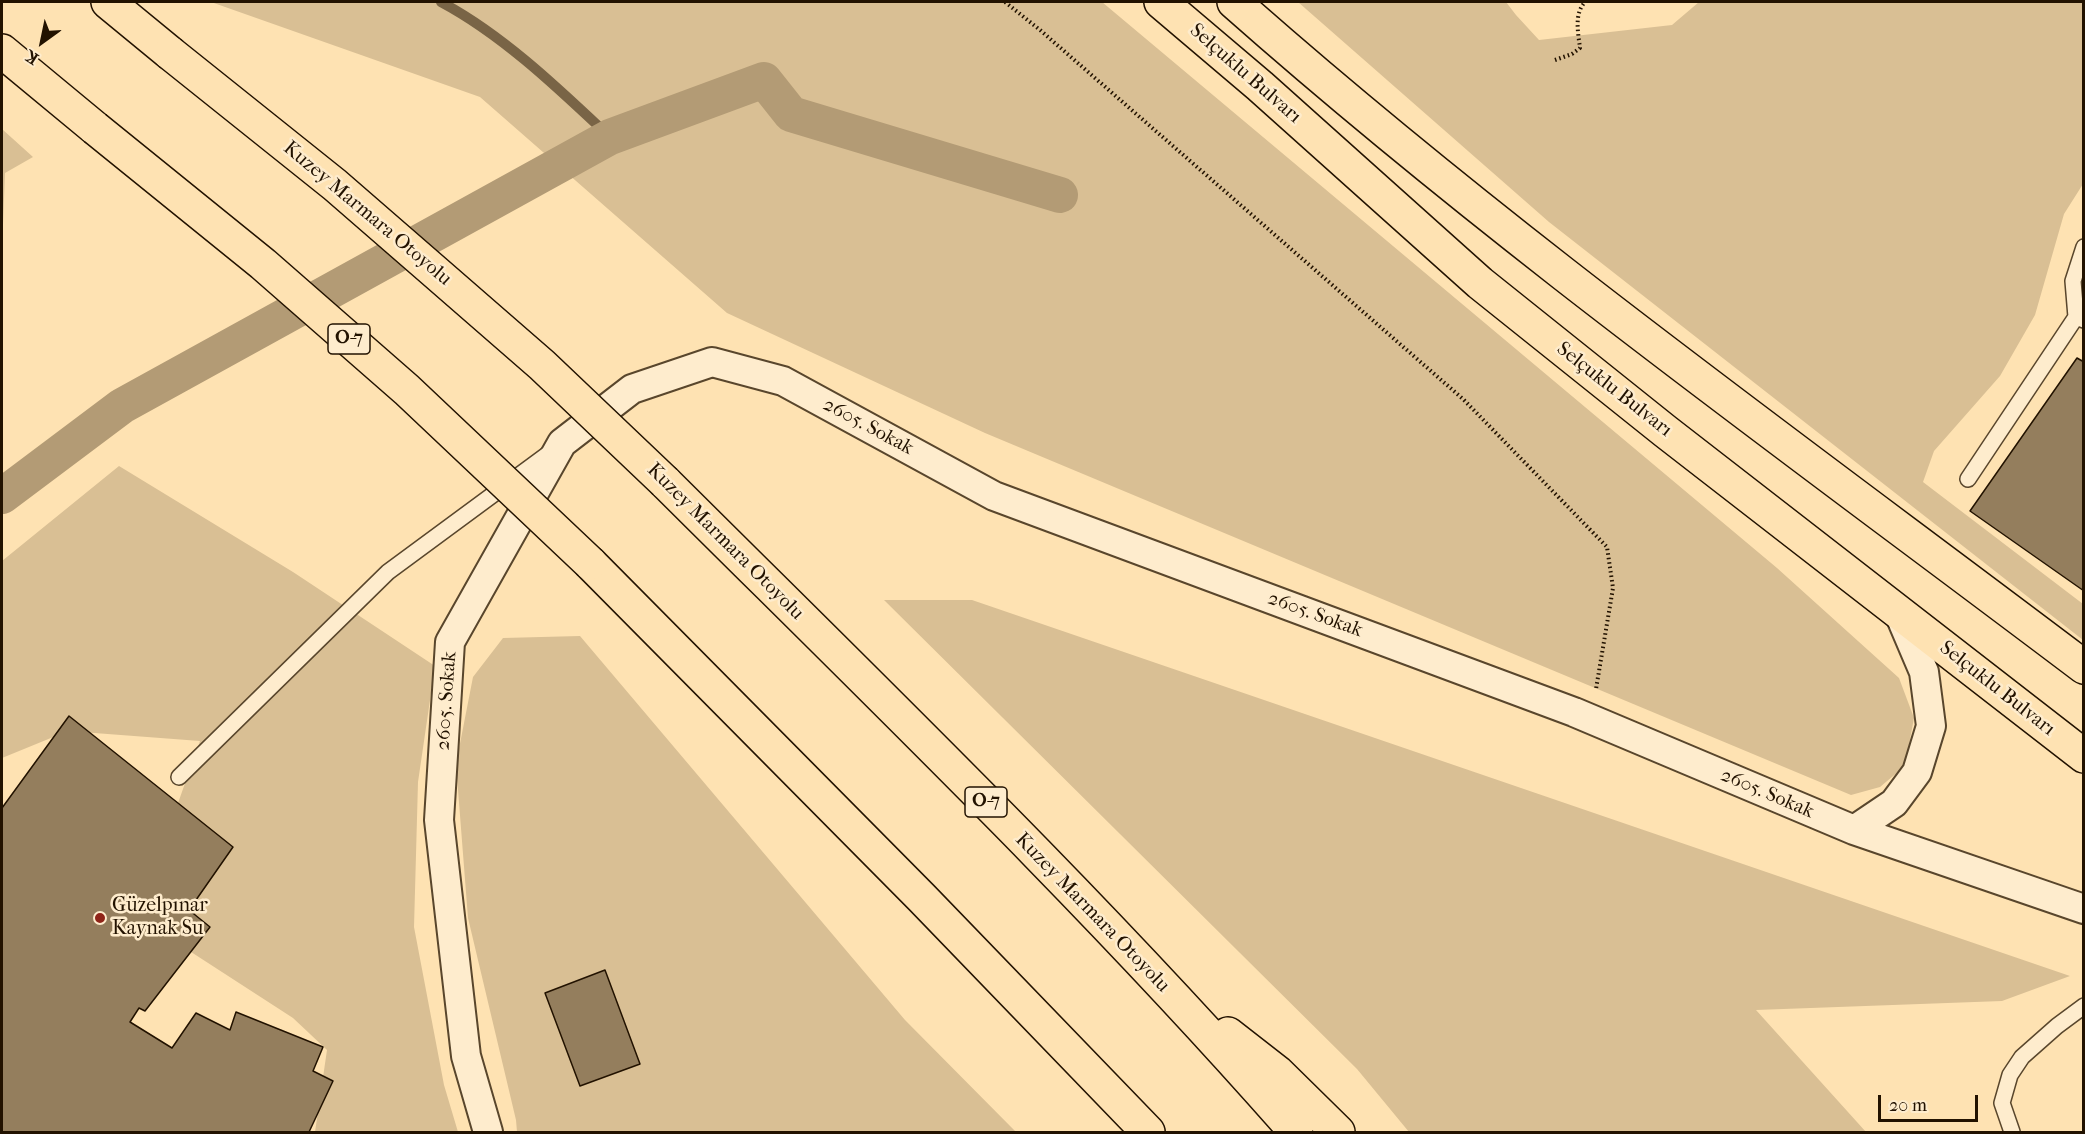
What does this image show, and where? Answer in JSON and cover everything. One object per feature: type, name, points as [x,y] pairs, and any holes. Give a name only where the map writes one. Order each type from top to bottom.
[{"type":"main road","name":"Kuzey Marmara Otoyolu","points":[[108,2],[335,185],[542,365],[665,482],[1026,843],[1296,1132]]},
{"type":"main road","name":"Selçuklu Bulvarı","points":[[1161,2],[1260,86],[1479,283],[1665,431],[2084,756]]},
{"type":"main road","points":[[1234,2],[1296,56],[1551,265],[2084,667]]},
{"type":"main road","name":"O-7","points":[[2,51],[263,264],[389,374],[590,563],[922,898],[1148,1132]]},
{"type":"main road","points":[[1144,967],[1278,1073],[1338,1132]]},
{"type":"street","name":"2605. Sokak","points":[[488,1132],[466,1056],[439,820],[450,642],[562,443],[632,389],[712,362],[783,381],[994,496],[1590,719],[1854,830],[2084,909]]},
{"type":"street","points":[[1854,830],[1894,803],[1917,772],[1931,726],[1924,672],[1898,611]]},
{"type":"lane","points":[[1968,479],[2080,318],[2073,281],[2084,247]]},
{"type":"lane","points":[[179,777],[388,572],[562,443]]},
{"type":"lane","points":[[2012,1132],[2002,1103],[2010,1075],[2022,1057],[2084,1006]]},
{"type":"path","points":[[1005,2],[1463,399],[1607,547],[1614,588],[1590,719]]},
{"type":"path","points":[[1555,60],[1572,54],[1580,48],[1578,25],[1580,8],[1585,2]]},
{"type":"shaded area","points":[[211,2],[1102,2],[1777,568],[1899,678],[1914,718],[1905,766],[1880,787],[1851,795],[985,433],[727,313],[480,97]]},
{"type":"shaded area","points":[[1298,2],[1506,2],[1539,40],[1672,25],[1699,2],[2083,2],[2083,184],[2064,214],[2035,315],[2000,376],[1934,451],[1923,482],[2083,604],[2083,640],[1549,222]]},
{"type":"shaded area","points":[[2,129],[33,157],[5,173],[2,250]]},
{"type":"shaded area","points":[[119,466],[293,572],[435,666],[418,782],[414,927],[444,1085],[458,1132],[315,1132],[327,1050],[293,1018],[171,939],[172,820],[200,741],[68,731],[2,758],[2,561]]},
{"type":"shaded area","points":[[884,600],[972,600],[2070,976],[2002,1001],[1756,1010],[1866,1132],[1409,1132],[1357,1069]]},
{"type":"shaded area","points":[[580,636],[905,1020],[1016,1132],[517,1132],[468,918],[456,764],[473,677],[503,638]]},
{"type":"building","points":[[2077,358],[2084,362],[2084,591],[1970,511]]},
{"type":"building","name":"Güzelpınar Kaynak Su","points":[[69,716],[233,847],[189,910],[210,927],[145,1011],[139,1008],[130,1022],[172,1048],[196,1013],[230,1030],[236,1012],[323,1047],[313,1071],[333,1081],[309,1132],[2,1132],[2,808]]},
{"type":"building","points":[[605,970],[640,1064],[580,1086],[545,993]]},
{"type":"waterway","points":[[441,2],[464,15],[508,47],[610,137]]},
{"type":"waterway","points":[[2,496],[122,406],[610,137],[764,80],[791,114],[1060,195]]},
{"type":"place","name":"Güzelpınar Kaynak Su","points":[[100,918]]}]
